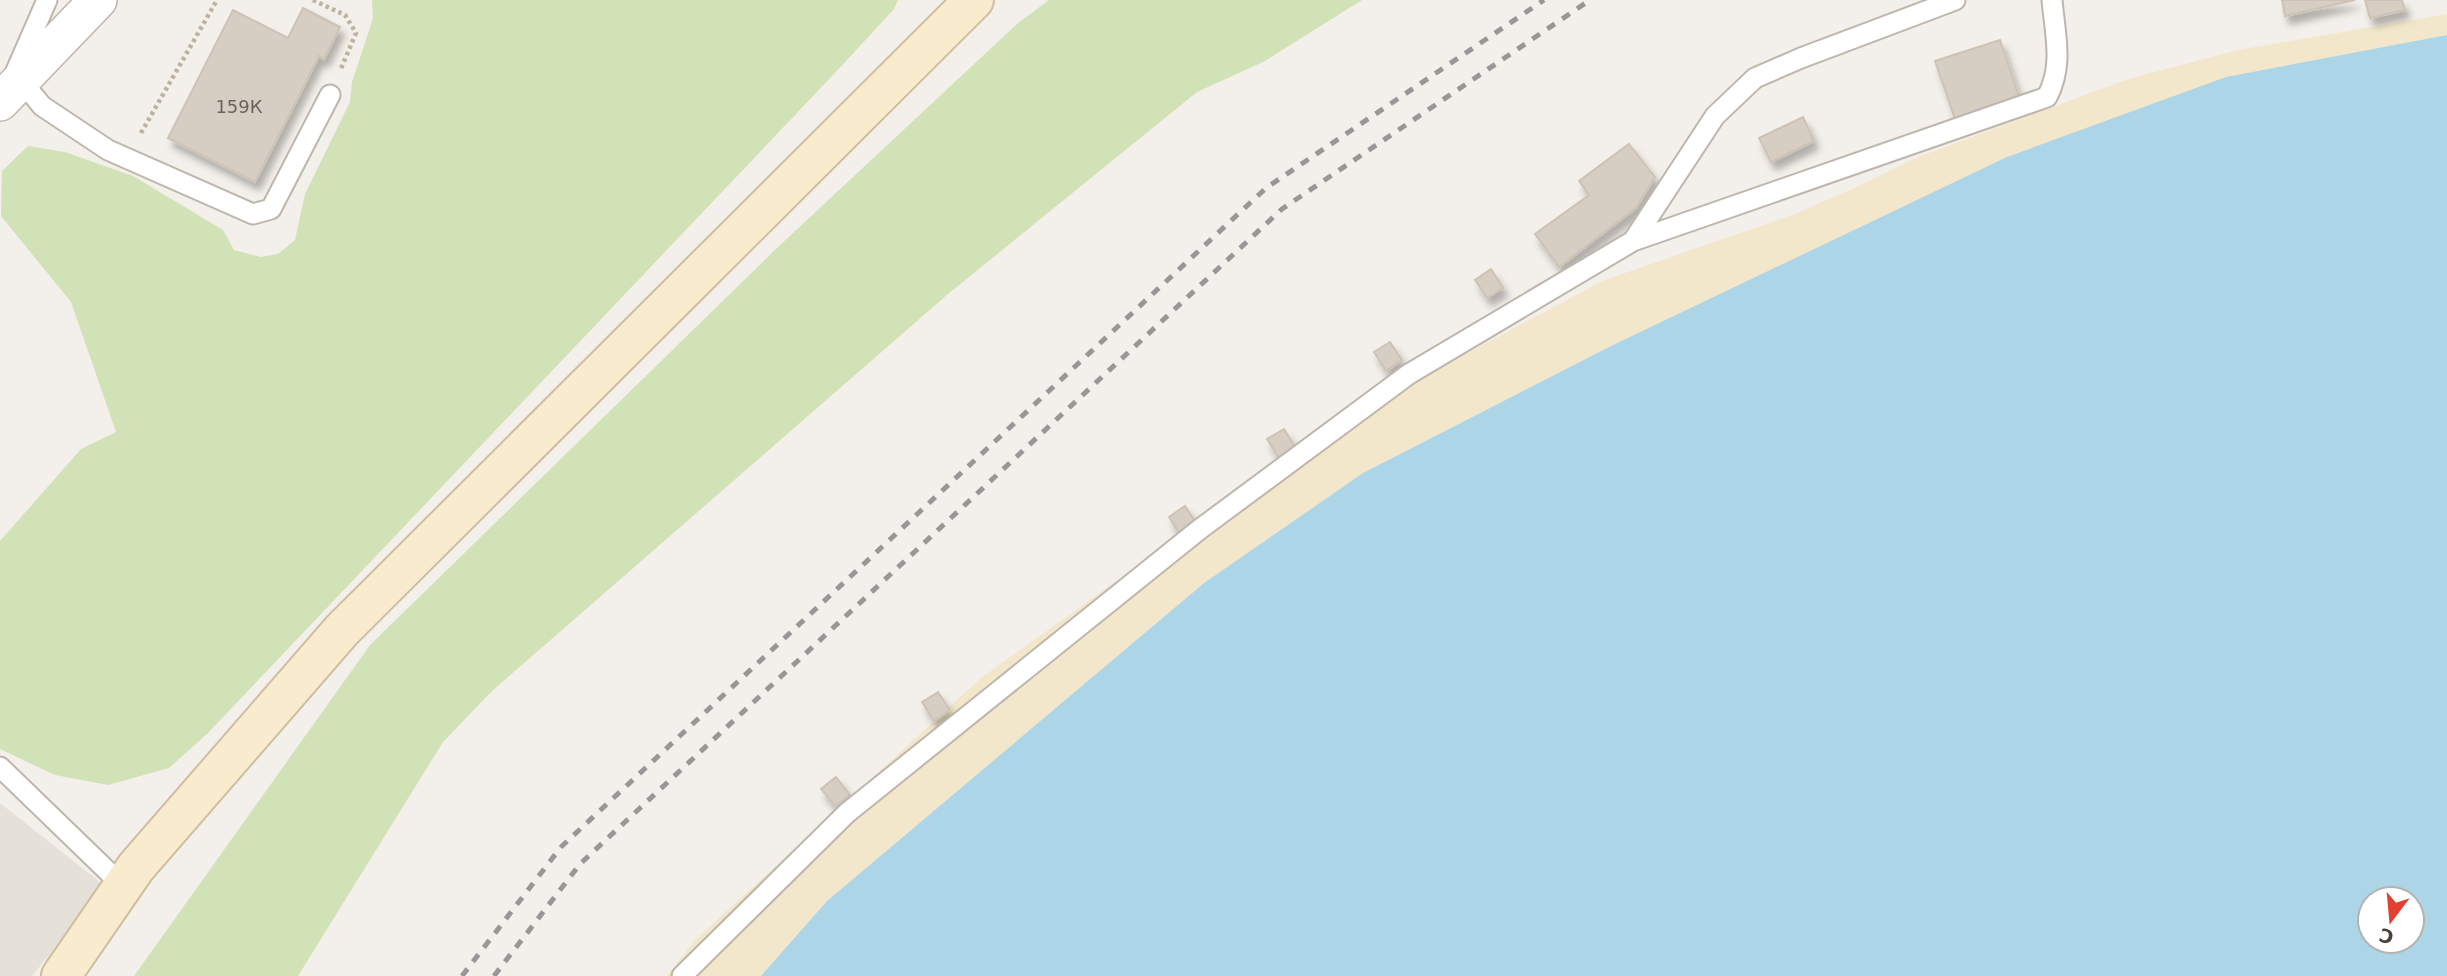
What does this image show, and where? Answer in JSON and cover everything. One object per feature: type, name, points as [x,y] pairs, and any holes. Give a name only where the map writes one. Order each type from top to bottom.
[{"type":"main road","points":[[61,976],[136,867],[342,630],[974,0]]},
{"type":"street","points":[[8,93],[98,0]]},
{"type":"lane","points":[[47,0],[8,93],[42,106],[108,150],[253,214],[271,209],[330,94]]},
{"type":"lane","points":[[1633,241],[1715,116],[1755,78],[1823,49],[1955,0]]},
{"type":"lane","points":[[682,976],[848,813],[1200,528],[1409,374],[1633,241],[2047,97],[2055,81],[2058,60],[2052,0]]},
{"type":"lane","points":[[0,768],[123,886]]},
{"type":"path","points":[[126,158],[217,0]]},
{"type":"path","points":[[313,0],[345,15],[356,33],[330,94]]},
{"type":"shaded area","points":[[0,803],[105,886],[32,976],[0,976]]},
{"type":"green space","points":[[372,0],[898,0],[894,9],[834,74],[208,733],[169,768],[108,785],[55,775],[0,749],[0,541],[81,449],[116,432],[71,302],[1,216],[2,171],[28,146],[65,152],[133,176],[223,230],[234,250],[261,257],[278,254],[295,240],[305,194],[350,102],[352,82],[373,18]]},
{"type":"green space","points":[[1049,0],[1362,0],[1265,61],[1197,92],[948,294],[492,691],[443,742],[298,976],[134,976],[370,645],[778,247],[1017,24]]},
{"type":"sand","points":[[2447,14],[2447,35],[2226,77],[1611,346],[1363,473],[1204,583],[827,901],[761,976],[667,976],[695,940],[981,678],[1224,504],[1440,368],[1602,281],[1795,214],[1918,157],[2128,79],[2238,50]]},
{"type":"water","points":[[2447,35],[2447,976],[761,976],[827,901],[1204,583],[1363,473],[1611,346],[2007,157],[2226,77]]},
{"type":"building","points":[[2282,0],[2355,0],[2285,16]]},
{"type":"building","points":[[2365,0],[2402,0],[2405,10],[2370,18]]},
{"type":"building","points":[[303,8],[340,27],[324,59],[319,56],[255,182],[168,138],[233,10],[288,38]]},
{"type":"building","points":[[2000,40],[2019,97],[1955,119],[1935,61]]},
{"type":"building","points":[[1803,117],[1814,141],[1771,162],[1759,138]]},
{"type":"building","points":[[1629,144],[1655,177],[1636,208],[1559,267],[1535,234],[1589,195],[1579,181]]},
{"type":"building","points":[[1491,269],[1503,288],[1487,298],[1475,280]]},
{"type":"building","points":[[1390,342],[1402,360],[1386,371],[1374,352]]},
{"type":"building","points":[[1284,429],[1295,447],[1279,458],[1267,439]]},
{"type":"building","points":[[1185,506],[1197,524],[1181,536],[1169,517]]},
{"type":"building","points":[[938,692],[950,710],[934,721],[922,702]]},
{"type":"building","points":[[836,777],[850,795],[835,806],[821,789]]},
{"type":"railway","points":[[462,976],[561,847],[1266,188],[1544,0]]},
{"type":"railway","points":[[494,976],[580,864],[1282,209],[1590,0]]}]
